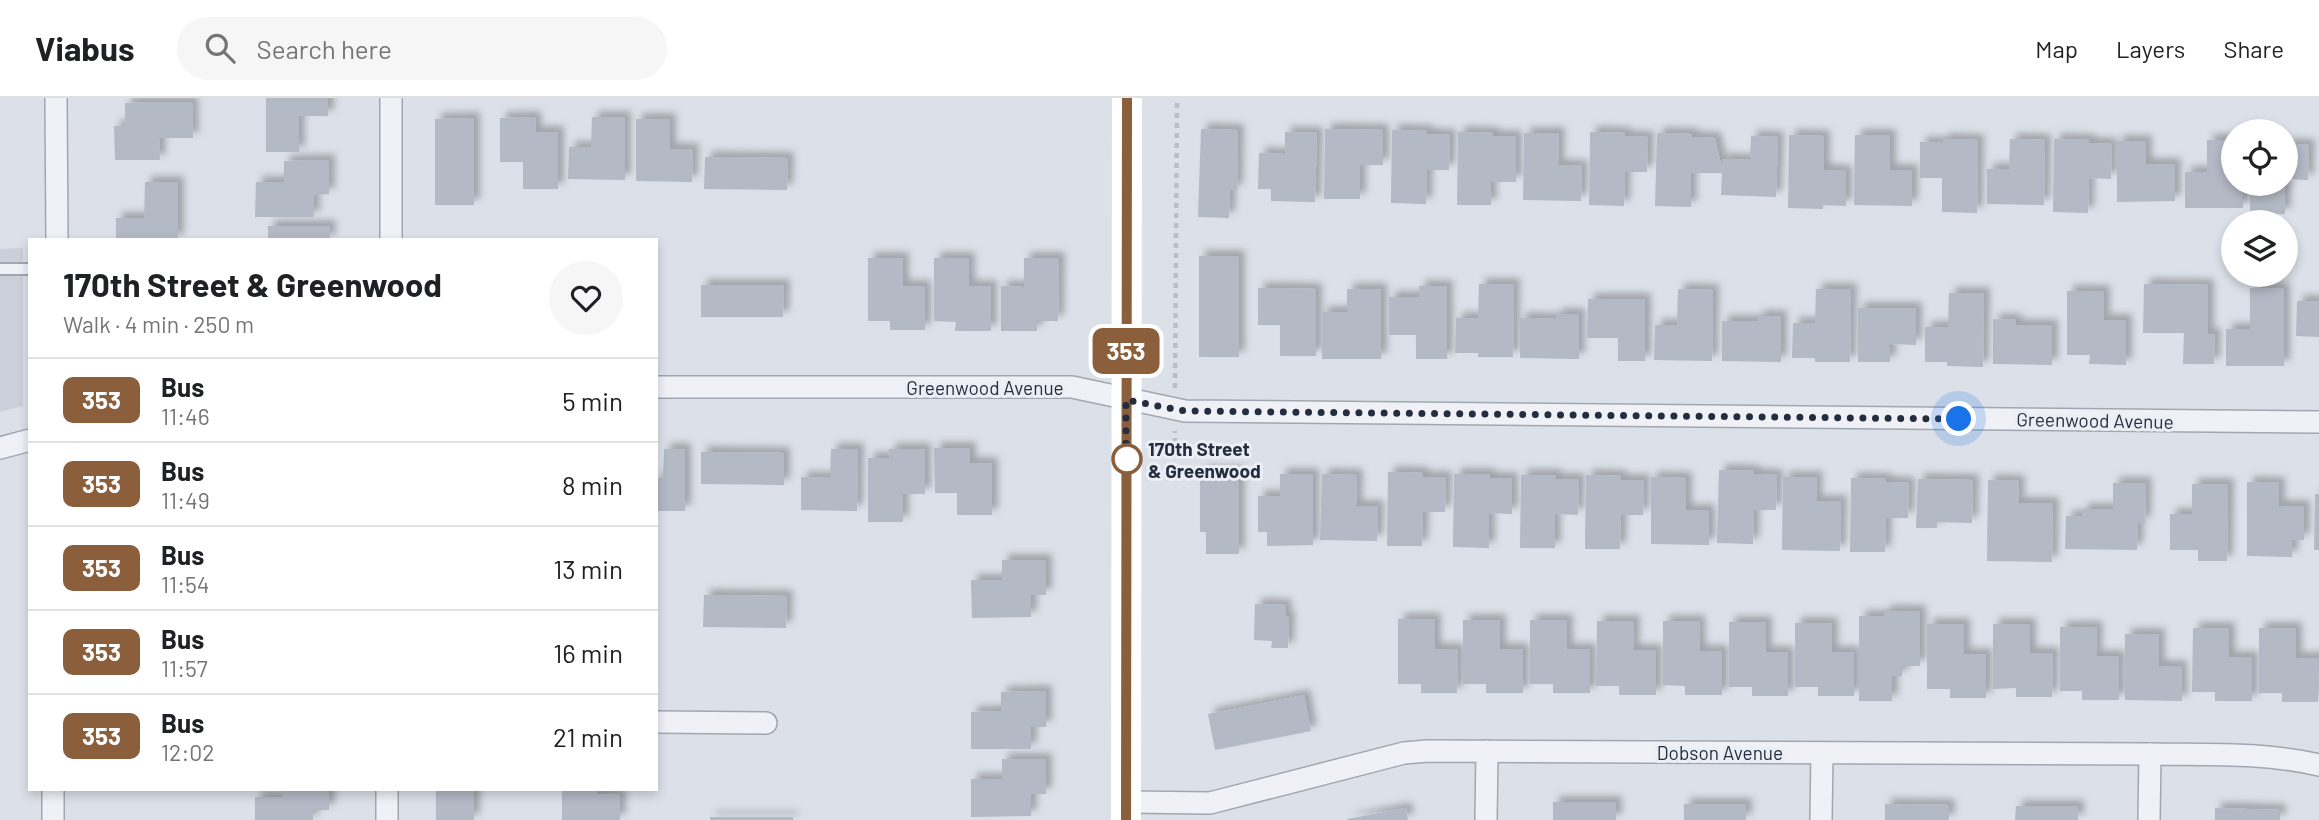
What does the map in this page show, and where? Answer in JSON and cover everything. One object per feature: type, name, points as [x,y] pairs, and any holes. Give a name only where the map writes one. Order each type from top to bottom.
[{"type":"street","points":[[56,98],[57,238]]},
{"type":"street","points":[[391,98],[391,238]]},
{"type":"street","points":[[1126,811],[1127,98]]},
{"type":"street","name":"Greenwood Avenue","points":[[658,387],[1072,387],[1185,411],[2319,422]]},
{"type":"street","points":[[0,448],[28,441]]},
{"type":"street","points":[[658,722],[766,723]]},
{"type":"street","name":"Dobson Avenue","points":[[1126,811],[1210,803],[1404,753],[1427,751],[2150,754],[2266,757],[2319,765]]},
{"type":"street","points":[[1486,820],[1487,751]]},
{"type":"street","points":[[1821,820],[1822,753]]},
{"type":"street","points":[[2149,820],[2150,754]]},
{"type":"street","points":[[53,791],[53,820]]},
{"type":"street","points":[[387,791],[387,820]]},
{"type":"lane","points":[[0,269],[28,270]]},
{"type":"path","points":[[1175,393],[1177,98]]},
{"type":"shaded area","points":[[23,248],[23,406],[0,412],[0,249]]},
{"type":"building","points":[[266,98],[328,98],[328,116],[299,116],[299,152],[266,152]]},
{"type":"building","points":[[192,102],[193,138],[159,138],[160,160],[115,160],[114,126],[125,126],[125,103]]},
{"type":"building","points":[[535,117],[536,132],[558,132],[558,189],[523,189],[523,162],[500,162],[500,118]]},
{"type":"building","points":[[592,117],[625,117],[625,180],[568,179],[569,147],[591,147]]},
{"type":"building","points":[[474,118],[474,205],[435,205],[435,119]]},
{"type":"building","points":[[636,119],[670,119],[670,149],[693,149],[692,182],[636,181]]},
{"type":"building","points":[[1201,129],[1238,130],[1237,190],[1230,190],[1229,218],[1198,217]]},
{"type":"building","points":[[1325,129],[1383,130],[1383,165],[1360,165],[1360,199],[1324,199]]},
{"type":"building","points":[[1392,130],[1450,135],[1449,170],[1427,170],[1426,204],[1391,203]]},
{"type":"building","points":[[1285,132],[1317,133],[1315,202],[1271,201],[1271,189],[1258,189],[1259,153],[1285,154]]},
{"type":"building","points":[[1458,132],[1516,136],[1516,182],[1491,182],[1491,205],[1457,205]]},
{"type":"building","points":[[1590,132],[1648,137],[1647,172],[1625,172],[1624,206],[1589,205]]},
{"type":"building","points":[[1524,133],[1559,133],[1558,165],[1582,166],[1581,201],[1523,200]]},
{"type":"building","points":[[1657,133],[1715,138],[1722,169],[1722,159],[1750,160],[1751,136],[1778,137],[1776,197],[1721,195],[1722,173],[1691,173],[1691,207],[1655,206]]},
{"type":"building","points":[[1789,135],[1824,136],[1824,170],[1846,171],[1846,206],[1823,205],[1823,209],[1788,208]]},
{"type":"building","points":[[1855,135],[1890,135],[1890,170],[1912,170],[1912,206],[1854,205]]},
{"type":"building","points":[[1943,139],[1978,140],[1977,213],[1942,212],[1942,178],[1920,178],[1920,142],[1943,143]]},
{"type":"building","points":[[2010,139],[2045,140],[2044,205],[1987,204],[1987,169],[2009,169]]},
{"type":"building","points":[[2054,139],[2112,144],[2111,179],[2089,178],[2088,213],[2053,212]]},
{"type":"building","points":[[2207,140],[2221,140],[2221,196],[2243,196],[2243,208],[2185,208],[2185,172],[2207,172]]},
{"type":"building","points":[[2117,141],[2146,141],[2146,164],[2175,164],[2175,201],[2117,202]]},
{"type":"building","points":[[2298,145],[2309,145],[2308,180],[2298,180]]},
{"type":"building","points":[[705,157],[788,158],[787,190],[704,189]]},
{"type":"building","points":[[329,160],[329,194],[314,195],[314,217],[255,217],[256,182],[284,182],[284,161]]},
{"type":"building","points":[[145,182],[178,182],[178,238],[116,238],[116,218],[144,218]]},
{"type":"building","points":[[2250,196],[2285,196],[2285,210],[2250,210]]},
{"type":"building","points":[[268,226],[330,226],[330,238],[268,238]]},
{"type":"building","points":[[1199,256],[1239,256],[1239,357],[1199,357]]},
{"type":"building","points":[[868,258],[903,258],[903,286],[925,286],[925,330],[890,330],[890,321],[868,321]]},
{"type":"building","points":[[934,258],[969,258],[969,286],[991,286],[991,331],[955,331],[956,322],[934,321]]},
{"type":"building","points":[[1024,258],[1059,258],[1058,321],[1037,321],[1037,331],[1001,331],[1001,286],[1024,287]]},
{"type":"building","points":[[1479,284],[1514,284],[1513,357],[1478,357],[1478,353],[1455,353],[1456,318],[1478,318]]},
{"type":"building","points":[[2144,284],[2208,285],[2208,334],[2215,334],[2214,364],[2183,364],[2184,333],[2143,333]]},
{"type":"building","points":[[701,285],[784,285],[783,317],[701,317]]},
{"type":"building","points":[[1419,286],[1447,286],[1447,359],[1416,359],[1416,335],[1389,335],[1389,297],[1419,297]]},
{"type":"building","points":[[1258,288],[1316,289],[1316,356],[1280,356],[1280,325],[1258,325]]},
{"type":"building","points":[[2250,288],[2284,289],[2284,366],[2226,366],[2226,329],[2250,329]]},
{"type":"building","points":[[1347,289],[1381,289],[1381,359],[1322,359],[1322,312],[1347,312]]},
{"type":"building","points":[[1678,289],[1713,290],[1712,361],[1654,360],[1655,325],[1677,325]]},
{"type":"building","points":[[1816,289],[1851,289],[1850,362],[1815,362],[1815,358],[1792,358],[1793,323],[1815,323]]},
{"type":"building","points":[[2067,291],[2104,291],[2104,320],[2126,320],[2126,365],[2089,364],[2090,355],[2067,355]]},
{"type":"building","points":[[1949,293],[1984,293],[1983,367],[1925,362],[1925,327],[1948,327]]},
{"type":"building","points":[[1588,299],[1645,299],[1645,361],[1618,361],[1618,338],[1587,338]]},
{"type":"building","points":[[2297,301],[2319,301],[2319,337],[2296,336]]},
{"type":"building","points":[[1858,308],[1916,308],[1916,345],[1890,344],[1890,362],[1858,362]]},
{"type":"building","points":[[1556,314],[1579,314],[1579,359],[1520,358],[1520,318],[1556,319]]},
{"type":"building","points":[[1758,316],[1781,316],[1781,362],[1722,361],[1722,321],[1758,321]]},
{"type":"building","points":[[1993,319],[2016,320],[2016,325],[2052,325],[2052,365],[1993,364]]},
{"type":"building","points":[[934,448],[970,448],[970,463],[992,463],[992,515],[957,515],[957,493],[935,493]]},
{"type":"building","points":[[664,449],[685,449],[685,511],[658,511],[658,478],[663,478]]},
{"type":"building","points":[[831,449],[858,449],[857,511],[801,510],[801,477],[830,478]]},
{"type":"building","points":[[889,449],[925,449],[925,494],[903,494],[903,522],[868,522],[868,458],[890,458]]},
{"type":"building","points":[[701,452],[784,453],[784,485],[701,484]]},
{"type":"building","points":[[1719,470],[1777,475],[1776,510],[1754,510],[1753,544],[1717,543]]},
{"type":"building","points":[[1200,472],[1239,472],[1239,554],[1206,554],[1206,532],[1200,532]]},
{"type":"building","points":[[1388,472],[1446,477],[1445,512],[1423,512],[1422,546],[1387,546]]},
{"type":"building","points":[[1280,474],[1313,474],[1313,545],[1267,546],[1267,532],[1258,532],[1258,496],[1280,496]]},
{"type":"building","points":[[1322,474],[1357,475],[1356,506],[1378,506],[1377,541],[1320,540]]},
{"type":"building","points":[[1454,474],[1490,474],[1489,478],[1512,478],[1512,514],[1489,513],[1489,548],[1453,547]]},
{"type":"building","points":[[1521,475],[1556,475],[1556,479],[1579,479],[1578,515],[1555,514],[1555,548],[1520,548]]},
{"type":"building","points":[[1586,475],[1644,480],[1643,515],[1621,515],[1620,549],[1585,549]]},
{"type":"building","points":[[1651,477],[1686,478],[1686,510],[1709,510],[1709,545],[1651,544]]},
{"type":"building","points":[[1783,477],[1817,477],[1816,501],[1841,501],[1840,551],[1782,550]]},
{"type":"building","points":[[1851,478],[1909,483],[1908,518],[1886,518],[1885,552],[1850,552]]},
{"type":"building","points":[[1918,479],[1973,480],[1972,523],[1937,522],[1937,528],[1916,528]]},
{"type":"building","points":[[1988,480],[2019,481],[2018,503],[2053,503],[2052,562],[1987,561]]},
{"type":"building","points":[[2247,482],[2279,483],[2279,506],[2304,506],[2304,540],[2292,540],[2292,557],[2247,556]]},
{"type":"building","points":[[2113,483],[2146,483],[2145,523],[2138,522],[2137,550],[2065,549],[2066,516],[2082,516],[2082,509],[2113,509]]},
{"type":"building","points":[[2192,484],[2228,484],[2227,561],[2198,561],[2198,550],[2170,550],[2170,514],[2192,514]]},
{"type":"building","points":[[2315,494],[2319,494],[2319,550],[2314,550]]},
{"type":"building","points":[[1002,560],[1046,560],[1046,595],[1031,595],[1031,617],[972,618],[971,580],[1002,580]]},
{"type":"building","points":[[704,595],[787,596],[786,628],[703,627]]},
{"type":"building","points":[[1255,604],[1286,605],[1285,616],[1289,617],[1288,648],[1271,648],[1272,641],[1254,640]]},
{"type":"building","points":[[1884,611],[1920,611],[1920,666],[1902,666],[1902,676],[1892,676],[1892,701],[1859,701],[1859,616],[1884,616]]},
{"type":"building","points":[[1398,619],[1435,619],[1435,649],[1458,649],[1457,693],[1421,693],[1421,684],[1398,684]]},
{"type":"building","points":[[1463,620],[1500,620],[1500,649],[1523,649],[1523,693],[1486,693],[1486,684],[1463,684]]},
{"type":"building","points":[[1530,620],[1567,620],[1567,649],[1590,649],[1590,693],[1553,693],[1553,684],[1530,684]]},
{"type":"building","points":[[1597,621],[1634,621],[1633,650],[1656,650],[1656,695],[1619,695],[1619,686],[1596,686]]},
{"type":"building","points":[[1663,621],[1699,621],[1700,651],[1722,651],[1722,695],[1685,695],[1685,686],[1663,685]]},
{"type":"building","points":[[1729,622],[1766,622],[1766,652],[1788,652],[1788,696],[1752,696],[1752,687],[1729,687]]},
{"type":"building","points":[[1795,623],[1832,623],[1832,652],[1854,652],[1854,696],[1818,696],[1818,687],[1795,687]]},
{"type":"building","points":[[1927,624],[1964,624],[1964,654],[1986,654],[1986,698],[1950,698],[1950,689],[1927,689]]},
{"type":"building","points":[[1993,624],[2030,624],[2030,653],[2053,653],[2052,697],[2016,697],[2016,688],[1993,689]]},
{"type":"building","points":[[2060,627],[2097,627],[2096,656],[2119,656],[2119,700],[2082,700],[2082,691],[2060,691]]},
{"type":"building","points":[[2193,628],[2229,628],[2229,657],[2252,657],[2252,701],[2215,701],[2215,692],[2192,692]]},
{"type":"building","points":[[2259,628],[2296,628],[2296,658],[2319,658],[2318,702],[2282,702],[2282,693],[2259,693]]},
{"type":"building","points":[[2125,634],[2159,634],[2159,666],[2181,666],[2182,701],[2125,700]]},
{"type":"building","points":[[1046,691],[1046,727],[1031,727],[1031,749],[971,749],[971,712],[1001,711],[1001,692]]},
{"type":"building","points":[[1304,695],[1311,731],[1215,750],[1208,714]]},
{"type":"building","points":[[1002,759],[1046,759],[1046,794],[1031,794],[1031,816],[971,817],[971,779],[1002,779]]},
{"type":"building","points":[[283,791],[329,791],[329,810],[313,810],[313,820],[255,820],[255,797],[283,797]]},
{"type":"building","points":[[436,791],[474,791],[474,820],[436,820]]},
{"type":"building","points":[[562,791],[597,791],[597,794],[620,795],[620,820],[562,820]]},
{"type":"building","points":[[1553,802],[1616,802],[1616,820],[1553,820]]},
{"type":"building","points":[[1684,804],[1746,804],[1746,820],[1684,820]]},
{"type":"building","points":[[1885,804],[1949,805],[1949,820],[1885,820]]},
{"type":"building","points":[[2016,806],[2078,806],[2078,820],[2015,820]]},
{"type":"building","points":[[1406,808],[1408,820],[1347,820],[1347,819]]},
{"type":"building","points":[[2215,808],[2280,810],[2280,820],[2215,820]]},
{"type":"building","points":[[710,817],[793,817],[793,820],[710,820]]},
{"type":"bus line","name":"353","points":[[1126,820],[1127,98]]},
{"type":"place","name":"170th Street & Greenwood","points":[[1127,459]]},
{"type":"route","points":[[1127,459],[1126,470],[1126,400],[1185,411],[1959,419]]}]
